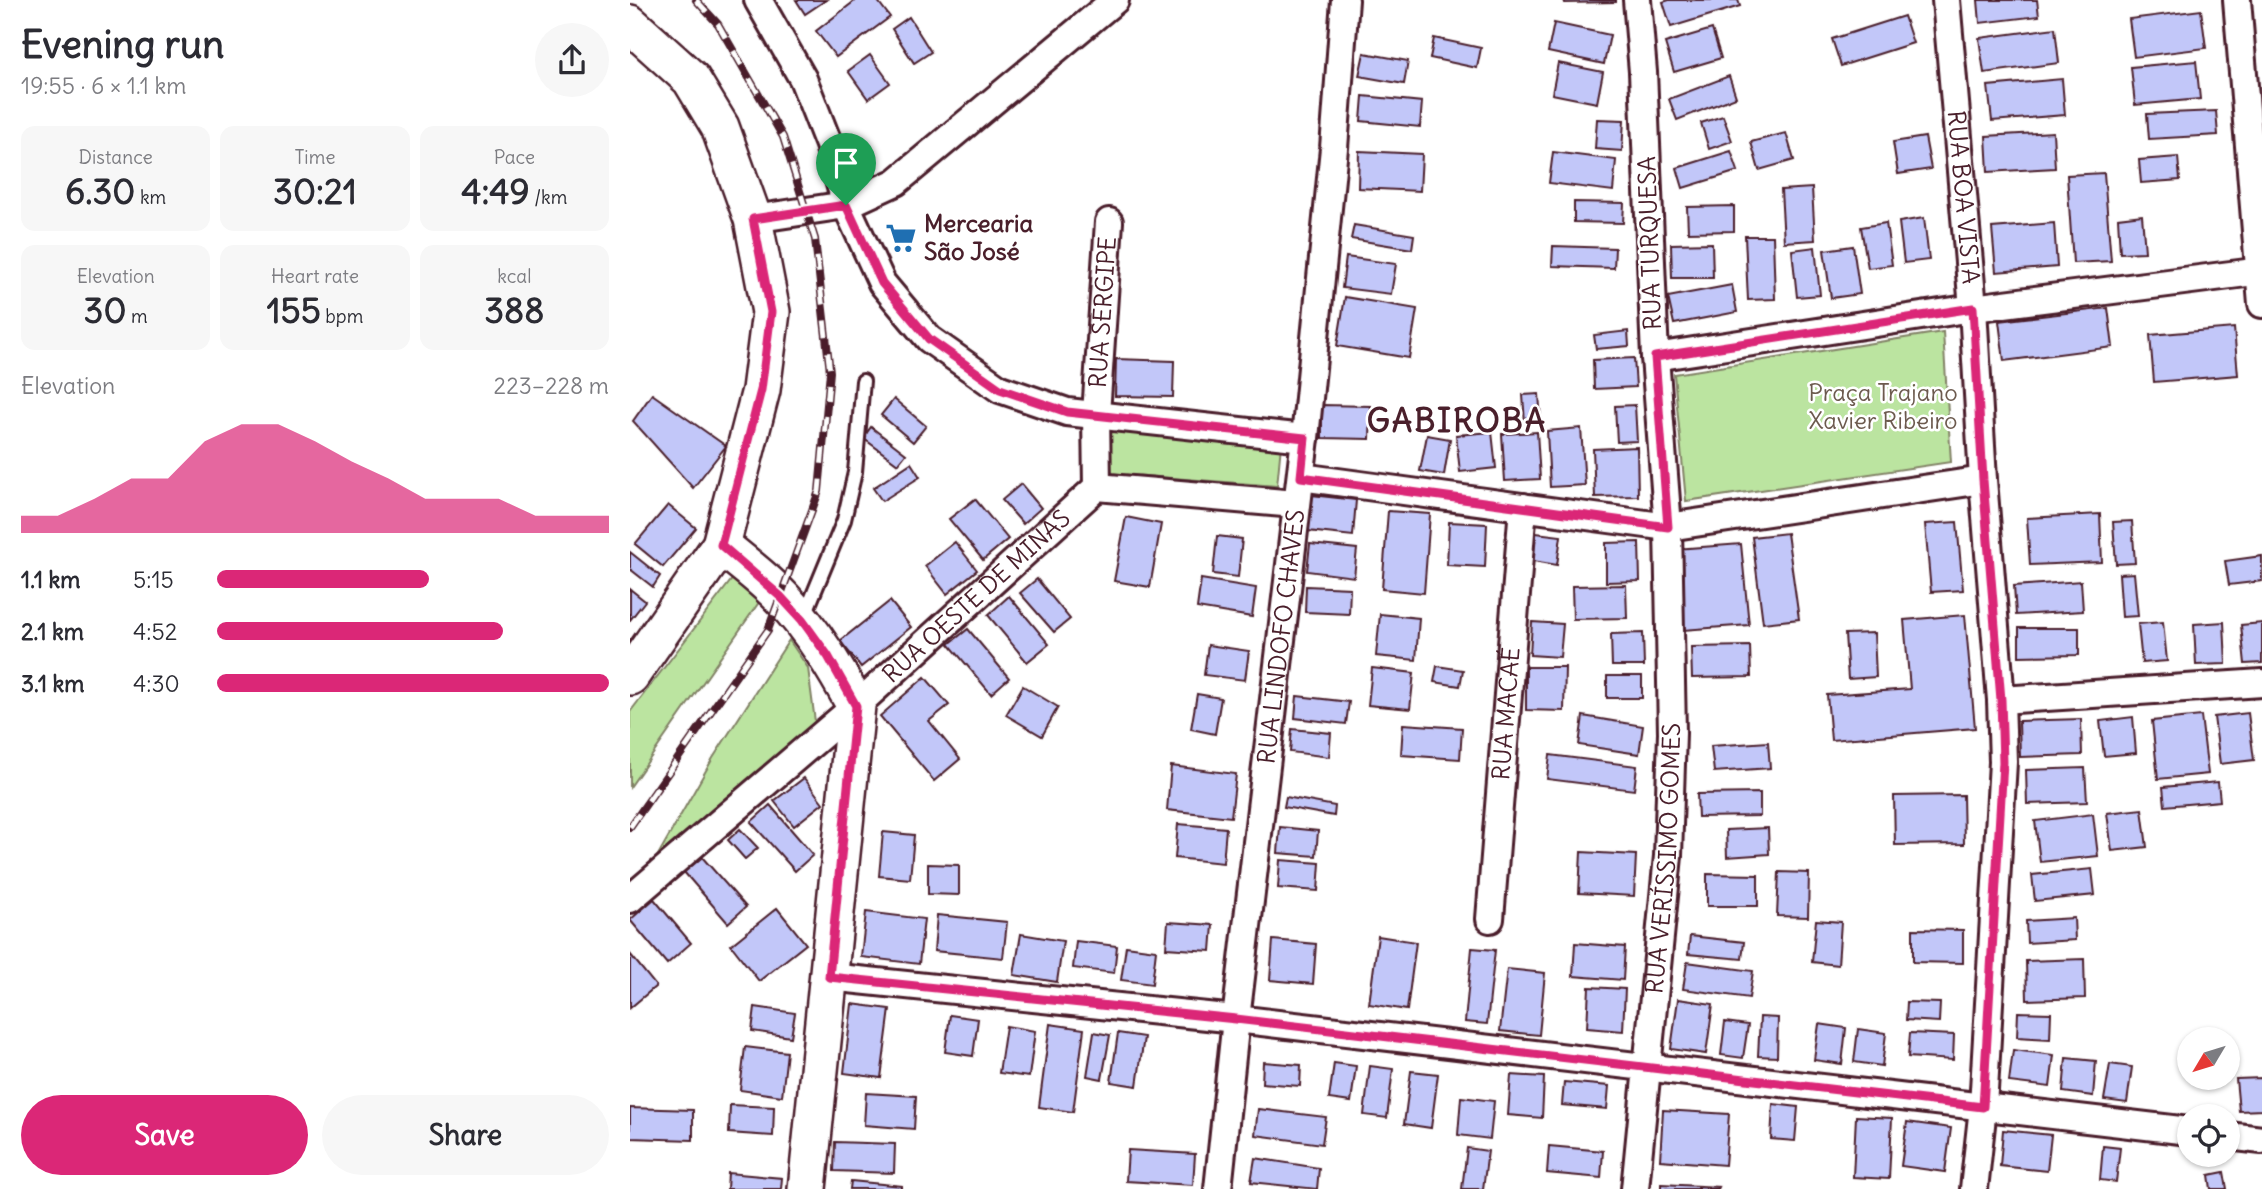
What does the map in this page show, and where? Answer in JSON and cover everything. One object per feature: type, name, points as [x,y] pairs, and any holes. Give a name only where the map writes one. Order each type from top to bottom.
[{"type":"main road","points":[[630,24],[691,79],[720,127],[753,219],[771,312],[761,390],[721,545],[630,676]]},
{"type":"main road","points":[[721,545],[781,597],[802,620],[828,656],[856,706],[807,1189]]},
{"type":"street","points":[[758,0],[803,79],[829,145],[846,205],[882,283],[929,339],[1000,389],[1067,412],[1305,438]]},
{"type":"street","points":[[753,219],[846,205],[896,182],[1115,0]]},
{"type":"street","name":"RUA LINDOFO CHAVES","points":[[1218,1189],[1301,477],[1334,148],[1345,0]]},
{"type":"street","name":"RUA TURQUESA","points":[[1637,0],[1643,72],[1655,357],[1668,527]]},
{"type":"street","name":"RUA BOA VISTA","points":[[1946,0],[1973,308],[2003,762],[1983,1107],[1974,1189]]},
{"type":"street","points":[[2237,0],[2262,304]]},
{"type":"street","name":"RUA SERGIPE","points":[[1097,487],[1096,414],[1110,222]]},
{"type":"street","points":[[1655,357],[1973,308],[2260,271]]},
{"type":"street","points":[[1301,477],[1668,527],[1983,480]]},
{"type":"street","points":[[1097,487],[1296,504]]},
{"type":"street","name":"RUA OESTE DE MINAS","points":[[630,899],[856,706],[1097,487]]},
{"type":"street","name":"RUA MACAÉ","points":[[1490,919],[1524,507]]},
{"type":"street","name":"RUA VERÍSSIMO GOMES","points":[[1635,1189],[1668,856],[1672,733],[1668,527]]},
{"type":"street","points":[[2001,700],[2262,683]]},
{"type":"street","points":[[829,977],[1236,1019],[2177,1130]]},
{"type":"street","points":[[2240,1137],[2262,1140]]},
{"type":"lane","points":[[802,620],[844,520],[855,472],[863,382]]},
{"type":"green space","name":"Praça Trajano Xavier Ribeiro","points":[[1943,332],[1951,462],[1686,501],[1674,374]]},
{"type":"green space","points":[[1106,429],[1281,445],[1277,486],[1106,473]]},
{"type":"green space","points":[[743,565],[762,598],[630,787],[630,712]]},
{"type":"green space","points":[[789,640],[808,668],[817,737],[649,871],[713,758]]},
{"type":"building","points":[[796,0],[826,0],[805,14]]},
{"type":"building","points":[[856,0],[877,0],[890,17],[836,57],[816,31]]},
{"type":"building","points":[[1564,0],[1616,0],[1616,2],[1565,3]]},
{"type":"building","points":[[1738,0],[1740,6],[1671,27],[1663,2]]},
{"type":"building","points":[[1978,0],[2037,0],[2039,16],[1980,23]]},
{"type":"building","points":[[2201,10],[2206,48],[2134,57],[2129,19]]},
{"type":"building","points":[[1904,16],[1913,43],[1841,66],[1832,39]]},
{"type":"building","points":[[909,17],[931,52],[914,63],[892,29]]},
{"type":"building","points":[[1554,23],[1610,35],[1604,64],[1548,52]]},
{"type":"building","points":[[2055,28],[2059,63],[1984,73],[1979,38]]},
{"type":"building","points":[[1712,29],[1721,58],[1674,72],[1665,43]]},
{"type":"building","points":[[1434,38],[1481,48],[1477,68],[1430,58]]},
{"type":"building","points":[[1364,53],[1408,61],[1404,84],[1359,76]]},
{"type":"building","points":[[870,55],[890,83],[868,99],[848,71]]},
{"type":"building","points":[[2196,61],[2200,99],[2135,105],[2131,67]]},
{"type":"building","points":[[1558,63],[1603,72],[1597,103],[1552,94]]},
{"type":"building","points":[[1729,76],[1736,97],[1677,120],[1669,99]]},
{"type":"building","points":[[2062,79],[2065,115],[1992,121],[1988,86]]},
{"type":"building","points":[[1363,96],[1422,102],[1420,127],[1361,121]]},
{"type":"building","points":[[2216,111],[2218,135],[2149,139],[2147,114]]},
{"type":"building","points":[[1723,116],[1732,141],[1709,149],[1701,123]]},
{"type":"building","points":[[1597,119],[1624,120],[1622,151],[1595,149]]},
{"type":"building","points":[[2053,132],[2055,168],[1988,172],[1986,136]]},
{"type":"building","points":[[1786,133],[1794,160],[1759,170],[1751,142]]},
{"type":"building","points":[[1925,137],[1931,169],[1898,174],[1893,142]]},
{"type":"building","points":[[1359,151],[1422,154],[1420,191],[1358,188]]},
{"type":"building","points":[[1731,151],[1738,171],[1683,188],[1677,168]]},
{"type":"building","points":[[1553,152],[1616,160],[1613,191],[1549,183]]},
{"type":"building","points":[[2178,157],[2180,180],[2141,183],[2139,160]]},
{"type":"building","points":[[2104,173],[2111,261],[2073,263],[2067,175]]},
{"type":"building","points":[[1812,188],[1815,240],[1784,242],[1781,190]]},
{"type":"building","points":[[1574,202],[1624,203],[1623,223],[1574,222]]},
{"type":"building","points":[[1734,206],[1734,231],[1688,232],[1687,207]]},
{"type":"building","points":[[2142,215],[2145,252],[2120,253],[2118,218]]},
{"type":"building","points":[[1924,218],[1929,260],[1904,263],[1899,222]]},
{"type":"building","points":[[1886,223],[1892,265],[1868,268],[1861,227]]},
{"type":"building","points":[[2054,223],[2057,267],[1996,272],[1992,228]]},
{"type":"building","points":[[1354,225],[1414,235],[1412,249],[1351,239]]},
{"type":"building","points":[[1745,236],[1773,236],[1775,299],[1748,300]]},
{"type":"building","points":[[1712,243],[1713,278],[1672,278],[1671,244]]},
{"type":"building","points":[[1553,246],[1615,248],[1614,268],[1552,266]]},
{"type":"building","points":[[1853,246],[1860,294],[1831,298],[1824,250]]},
{"type":"building","points":[[1815,247],[1820,295],[1797,297],[1792,250]]},
{"type":"building","points":[[1346,257],[1396,264],[1391,294],[1342,288]]},
{"type":"building","points":[[1732,285],[1737,312],[1674,324],[1668,297]]},
{"type":"building","points":[[1345,297],[1417,309],[1409,358],[1337,346]]},
{"type":"building","points":[[2108,308],[2113,347],[2004,361],[1999,321]]},
{"type":"building","points":[[2234,328],[2238,375],[2154,382],[2150,335]]},
{"type":"building","points":[[1628,331],[1629,346],[1596,349],[1594,335]]},
{"type":"building","points":[[1634,358],[1636,387],[1594,389],[1593,360]]},
{"type":"building","points":[[1116,359],[1174,361],[1173,397],[1115,396]]},
{"type":"building","points":[[652,394],[726,446],[693,488],[633,421]]},
{"type":"building","points":[[1539,394],[1541,421],[1525,423],[1523,395]]},
{"type":"building","points":[[894,399],[926,426],[913,442],[881,415]]},
{"type":"building","points":[[1322,405],[1371,406],[1370,439],[1322,438]]},
{"type":"building","points":[[1635,405],[1637,441],[1617,442],[1615,406]]},
{"type":"building","points":[[871,427],[906,454],[898,464],[863,438]]},
{"type":"building","points":[[1581,428],[1585,485],[1550,487],[1547,431]]},
{"type":"building","points":[[1492,432],[1496,468],[1460,472],[1456,435]]},
{"type":"building","points":[[1537,432],[1540,479],[1505,481],[1502,434]]},
{"type":"building","points":[[1427,435],[1450,439],[1444,475],[1420,471]]},
{"type":"building","points":[[1637,447],[1638,496],[1595,497],[1593,449]]},
{"type":"building","points":[[911,463],[920,477],[882,501],[873,488]]},
{"type":"building","points":[[1021,484],[1041,508],[1023,524],[1002,500]]},
{"type":"building","points":[[1311,495],[1356,500],[1353,536],[1308,531]]},
{"type":"building","points":[[975,499],[1008,539],[983,560],[949,519]]},
{"type":"building","points":[[668,505],[696,528],[663,567],[635,544]]},
{"type":"building","points":[[1388,511],[1430,514],[1424,593],[1382,589]]},
{"type":"building","points":[[2100,514],[2102,562],[2030,565],[2027,518]]},
{"type":"building","points":[[1126,517],[1161,524],[1150,587],[1114,581]]},
{"type":"building","points":[[2132,521],[2135,563],[2116,564],[2113,522]]},
{"type":"building","points":[[1449,522],[1487,524],[1485,567],[1447,565]]},
{"type":"building","points":[[1957,522],[1963,590],[1931,592],[1925,524]]},
{"type":"building","points":[[1536,533],[1561,536],[1557,565],[1533,561]]},
{"type":"building","points":[[1787,533],[1799,619],[1763,623],[1752,537]]},
{"type":"building","points":[[1217,536],[1242,539],[1238,577],[1213,574]]},
{"type":"building","points":[[955,542],[977,570],[947,594],[925,566]]},
{"type":"building","points":[[1639,542],[1640,581],[1606,582],[1606,543]]},
{"type":"building","points":[[1310,544],[1357,549],[1354,577],[1307,571]]},
{"type":"building","points":[[1741,544],[1749,625],[1683,630],[1676,549]]},
{"type":"building","points":[[630,552],[660,576],[653,587],[630,569]]},
{"type":"building","points":[[2262,556],[2262,581],[2229,585],[2225,561]]},
{"type":"building","points":[[2134,573],[2138,616],[2122,617],[2119,574]]},
{"type":"building","points":[[1037,579],[1070,619],[1054,632],[1020,593]]},
{"type":"building","points":[[1201,579],[1256,588],[1252,617],[1197,608]]},
{"type":"building","points":[[2081,581],[2083,611],[2016,615],[2014,586]]},
{"type":"building","points":[[1626,585],[1627,618],[1573,619],[1572,586]]},
{"type":"building","points":[[1306,586],[1350,588],[1349,614],[1305,612]]},
{"type":"building","points":[[630,589],[645,601],[630,620]]},
{"type":"building","points":[[1009,596],[1049,644],[1027,662],[988,615]]},
{"type":"building","points":[[890,601],[911,627],[861,667],[840,641]]},
{"type":"building","points":[[1380,614],[1419,618],[1416,660],[1376,656]]},
{"type":"building","points":[[1965,615],[1975,728],[1831,740],[1827,695],[1910,689],[1904,620]]},
{"type":"building","points":[[1532,622],[1563,624],[1560,657],[1530,655]]},
{"type":"building","points":[[2163,622],[2167,661],[2142,663],[2138,624]]},
{"type":"building","points":[[2224,622],[2226,664],[2196,665],[2194,624]]},
{"type":"building","points":[[2262,623],[2262,663],[2245,664],[2241,625]]},
{"type":"building","points":[[2019,628],[2079,628],[2079,655],[2019,656]]},
{"type":"building","points":[[968,629],[1009,678],[991,694],[949,644]]},
{"type":"building","points":[[1643,633],[1644,666],[1612,666],[1611,634]]},
{"type":"building","points":[[1874,633],[1876,677],[1848,679],[1845,634]]},
{"type":"building","points":[[1208,645],[1249,651],[1245,680],[1204,675]]},
{"type":"building","points":[[1750,646],[1751,677],[1692,678],[1691,647]]},
{"type":"building","points":[[1437,666],[1463,670],[1460,686],[1434,682]]},
{"type":"building","points":[[1526,667],[1565,667],[1564,711],[1526,710]]},
{"type":"building","points":[[1372,668],[1414,673],[1410,709],[1368,705]]},
{"type":"building","points":[[1607,676],[1642,676],[1642,698],[1607,698]]},
{"type":"building","points":[[925,677],[949,705],[929,721],[960,759],[934,781],[880,716]]},
{"type":"building","points":[[1023,686],[1058,707],[1042,736],[1006,715]]},
{"type":"building","points":[[1197,694],[1221,698],[1215,734],[1191,729]]},
{"type":"building","points":[[1297,696],[1349,702],[1346,724],[1295,718]]},
{"type":"building","points":[[2248,713],[2254,760],[2220,764],[2214,717]]},
{"type":"building","points":[[1583,716],[1643,726],[1639,754],[1579,745]]},
{"type":"building","points":[[2201,716],[2208,774],[2158,779],[2152,721]]},
{"type":"building","points":[[2133,717],[2136,753],[2104,756],[2100,721]]},
{"type":"building","points":[[2081,719],[2082,755],[2020,757],[2019,721]]},
{"type":"building","points":[[1403,724],[1462,728],[1460,759],[1401,755]]},
{"type":"building","points":[[1292,729],[1331,733],[1329,757],[1290,752]]},
{"type":"building","points":[[1768,742],[1770,768],[1714,772],[1711,746]]},
{"type":"building","points":[[1550,755],[1637,766],[1634,790],[1547,779]]},
{"type":"building","points":[[1171,766],[1236,774],[1231,817],[1167,810]]},
{"type":"building","points":[[2085,768],[2087,802],[2027,804],[2026,770]]},
{"type":"building","points":[[804,778],[823,803],[794,826],[774,801]]},
{"type":"building","points":[[2218,782],[2220,801],[2165,806],[2163,787]]},
{"type":"building","points":[[1760,793],[1760,816],[1698,817],[1697,794]]},
{"type":"building","points":[[1963,795],[1964,844],[1895,845],[1894,796]]},
{"type":"building","points":[[1286,797],[1335,806],[1334,816],[1284,807]]},
{"type":"building","points":[[770,805],[813,855],[795,871],[751,822]]},
{"type":"building","points":[[2142,809],[2147,847],[2112,851],[2107,813]]},
{"type":"building","points":[[2093,814],[2098,856],[2040,862],[2035,821]]},
{"type":"building","points":[[1178,824],[1226,828],[1223,863],[1175,858]]},
{"type":"building","points":[[1280,827],[1318,831],[1316,856],[1278,853]]},
{"type":"building","points":[[1768,828],[1769,854],[1727,857],[1726,830]]},
{"type":"building","points":[[740,829],[758,848],[745,859],[728,840]]},
{"type":"building","points":[[883,832],[914,835],[910,879],[879,876]]},
{"type":"building","points":[[1581,852],[1636,855],[1634,896],[1579,893]]},
{"type":"building","points":[[702,857],[746,907],[728,923],[684,872]]},
{"type":"building","points":[[1280,860],[1320,863],[1318,891],[1278,888]]},
{"type":"building","points":[[928,864],[959,865],[959,895],[928,894]]},
{"type":"building","points":[[2092,869],[2095,895],[2035,901],[2032,875]]},
{"type":"building","points":[[1779,872],[1809,873],[1808,917],[1777,916]]},
{"type":"building","points":[[1707,874],[1758,875],[1758,906],[1707,906]]},
{"type":"building","points":[[654,899],[691,943],[667,964],[630,920]]},
{"type":"building","points":[[777,908],[806,944],[759,981],[731,945]]},
{"type":"building","points":[[866,912],[924,919],[919,964],[861,957]]},
{"type":"building","points":[[937,915],[1007,922],[1003,958],[934,951]]},
{"type":"building","points":[[2074,918],[2075,940],[2027,943],[2026,921]]},
{"type":"building","points":[[1816,920],[1841,922],[1838,965],[1812,962]]},
{"type":"building","points":[[1168,922],[1213,925],[1211,951],[1166,948]]},
{"type":"building","points":[[1913,929],[1963,930],[1963,963],[1913,962]]},
{"type":"building","points":[[1021,934],[1063,941],[1057,982],[1014,975]]},
{"type":"building","points":[[1378,936],[1416,942],[1407,1010],[1369,1004]]},
{"type":"building","points":[[1690,936],[1744,942],[1742,959],[1688,954]]},
{"type":"building","points":[[1273,940],[1316,944],[1313,984],[1270,980]]},
{"type":"building","points":[[1076,941],[1117,946],[1114,973],[1073,968]]},
{"type":"building","points":[[1575,943],[1625,947],[1623,980],[1573,976]]},
{"type":"building","points":[[1126,946],[1156,950],[1152,984],[1121,980]]},
{"type":"building","points":[[1472,948],[1495,950],[1487,1024],[1465,1022]]},
{"type":"building","points":[[630,954],[656,986],[630,1008]]},
{"type":"building","points":[[2084,959],[2085,998],[2027,1000],[2026,961]]},
{"type":"building","points":[[1687,962],[1753,971],[1749,998],[1683,989]]},
{"type":"building","points":[[1507,969],[1545,973],[1539,1035],[1500,1031]]},
{"type":"building","points":[[1589,987],[1625,989],[1623,1031],[1587,1028]]},
{"type":"building","points":[[1678,999],[1713,1004],[1706,1054],[1671,1049]]},
{"type":"building","points":[[1907,1002],[1940,1003],[1939,1022],[1906,1020]]},
{"type":"building","points":[[852,1004],[890,1009],[881,1078],[844,1073]]},
{"type":"building","points":[[755,1007],[795,1013],[791,1037],[752,1031]]},
{"type":"building","points":[[2018,1012],[2051,1013],[2050,1039],[2017,1037]]},
{"type":"building","points":[[950,1015],[978,1019],[973,1056],[945,1052]]},
{"type":"building","points":[[1760,1017],[1778,1018],[1777,1057],[1758,1056]]},
{"type":"building","points":[[1725,1022],[1748,1025],[1743,1058],[1721,1055]]},
{"type":"building","points":[[1050,1024],[1084,1029],[1073,1112],[1039,1107]]},
{"type":"building","points":[[1819,1024],[1846,1028],[1842,1064],[1814,1060]]},
{"type":"building","points":[[1006,1026],[1035,1031],[1029,1077],[999,1073]]},
{"type":"building","points":[[1858,1029],[1886,1033],[1882,1066],[1854,1062]]},
{"type":"building","points":[[1094,1032],[1110,1035],[1102,1079],[1087,1076]]},
{"type":"building","points":[[1118,1033],[1144,1037],[1137,1086],[1111,1082]]},
{"type":"building","points":[[1910,1033],[1954,1035],[1953,1060],[1908,1057]]},
{"type":"building","points":[[745,1047],[787,1052],[782,1096],[740,1090]]},
{"type":"building","points":[[2013,1050],[2054,1055],[2050,1087],[2009,1082]]},
{"type":"building","points":[[2066,1058],[2096,1061],[2093,1096],[2063,1092]]},
{"type":"building","points":[[1263,1062],[1301,1065],[1300,1086],[1262,1083]]},
{"type":"building","points":[[1334,1063],[1356,1066],[1351,1102],[1329,1099]]},
{"type":"building","points":[[2110,1064],[2132,1067],[2127,1103],[2104,1100]]},
{"type":"building","points":[[1370,1066],[1393,1069],[1387,1118],[1364,1115]]},
{"type":"building","points":[[1411,1071],[1438,1074],[1431,1128],[1404,1124]]},
{"type":"building","points":[[1511,1075],[1544,1077],[1542,1118],[1508,1115]]},
{"type":"building","points":[[2262,1078],[2262,1110],[2240,1111],[2237,1090],[2240,1090],[2240,1079]]},
{"type":"building","points":[[1564,1082],[1609,1086],[1607,1109],[1562,1105]]},
{"type":"building","points":[[866,1093],[916,1096],[914,1129],[864,1125]]},
{"type":"building","points":[[1461,1097],[1494,1101],[1490,1139],[1458,1135]]},
{"type":"building","points":[[1773,1104],[1798,1107],[1795,1141],[1771,1139]]},
{"type":"building","points":[[730,1105],[774,1107],[773,1136],[729,1133]]},
{"type":"building","points":[[630,1108],[693,1110],[693,1140],[630,1138]]},
{"type":"building","points":[[1258,1109],[1326,1117],[1322,1144],[1255,1135]]},
{"type":"building","points":[[1663,1110],[1729,1114],[1725,1165],[1660,1160]]},
{"type":"building","points":[[1856,1116],[1892,1118],[1889,1179],[1853,1177]]},
{"type":"building","points":[[1907,1122],[1951,1128],[1945,1172],[1901,1166]]},
{"type":"building","points":[[2003,1130],[2051,1135],[2047,1171],[2000,1166]]},
{"type":"building","points":[[835,1142],[895,1144],[894,1173],[834,1171]]},
{"type":"building","points":[[1549,1146],[1603,1151],[1601,1178],[1547,1173]]},
{"type":"building","points":[[2103,1146],[2120,1148],[2116,1182],[2100,1180]]},
{"type":"building","points":[[1467,1148],[1488,1151],[1483,1189],[1462,1189]]},
{"type":"building","points":[[1128,1150],[1195,1154],[1193,1185],[1126,1181]]},
{"type":"building","points":[[1255,1158],[1319,1168],[1317,1189],[1251,1182]]},
{"type":"building","points":[[2224,1172],[2227,1189],[2211,1189],[2209,1175]]},
{"type":"building","points":[[728,1173],[782,1178],[781,1189],[727,1189]]},
{"type":"building","points":[[851,1181],[902,1186],[902,1189],[850,1189]]},
{"type":"building","points":[[1661,1184],[1719,1187],[1661,1189]]},
{"type":"railway","points":[[630,827],[768,630],[819,491],[830,372],[815,239],[783,137],[718,24],[696,0]]},
{"type":"place","name":"Mercearia São José","points":[[901,238]]},
{"type":"district","name":"GABIROBA","points":[[1457,421]]},
{"type":"route","points":[[846,205],[882,283],[929,339],[1000,389],[1067,412],[1305,438],[1301,477],[1668,527],[1655,357],[1973,308],[2003,762],[1983,1107],[1236,1019],[829,977],[856,706],[828,656],[802,620],[781,597],[721,545],[761,390],[771,312],[753,219],[846,205]]}]
